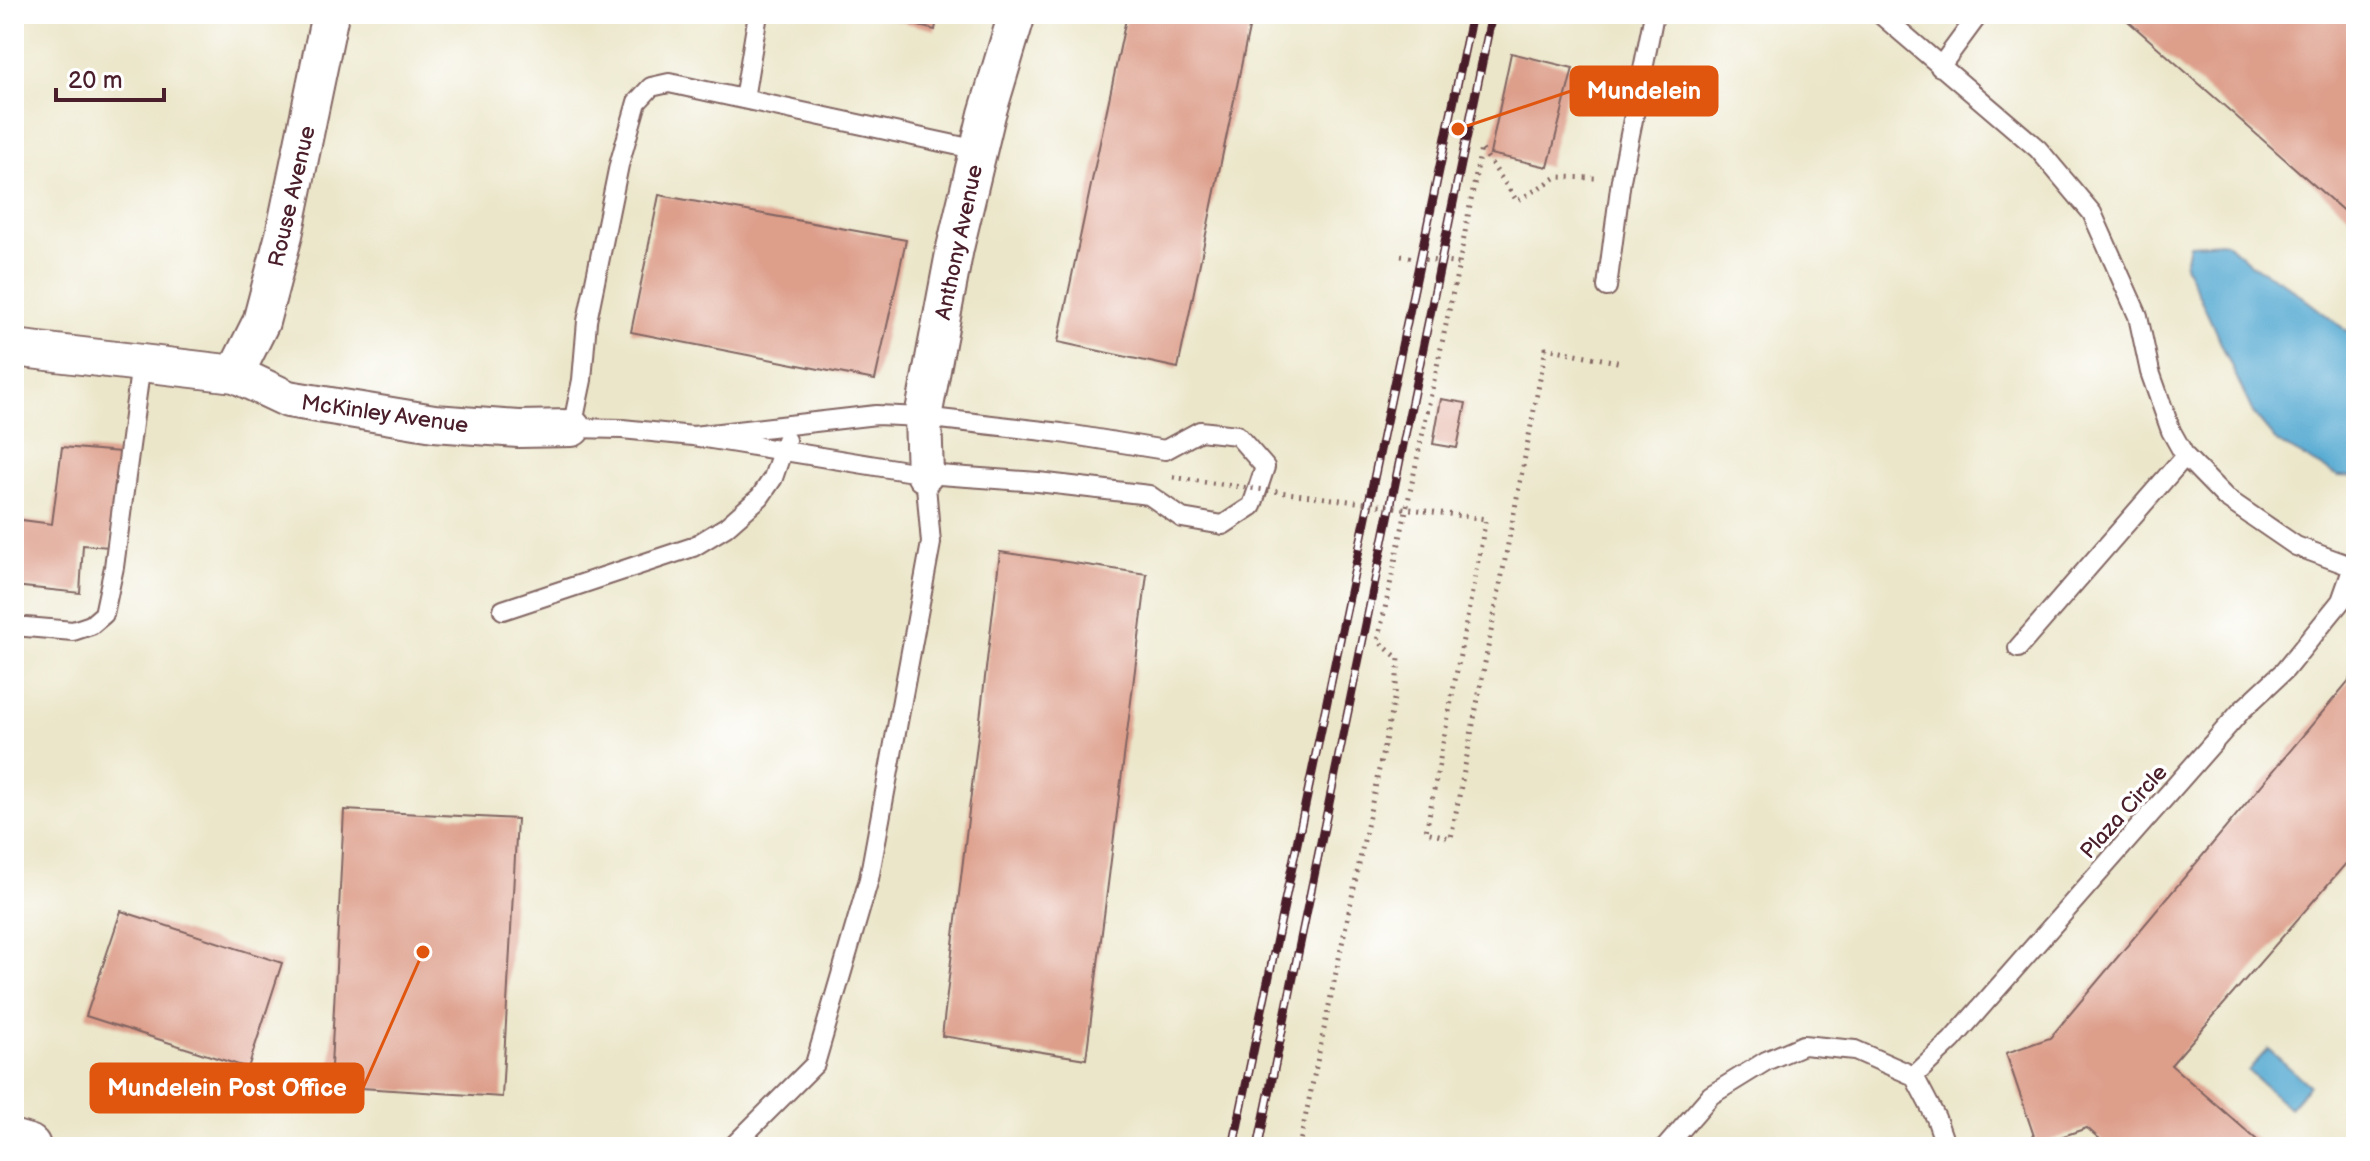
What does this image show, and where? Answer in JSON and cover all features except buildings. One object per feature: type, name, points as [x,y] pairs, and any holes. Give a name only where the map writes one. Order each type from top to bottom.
[{"type":"street","name":"Rouse Avenue","points":[[235,374],[261,322],[280,249],[330,14]]},
{"type":"street","name":"Anthony Avenue","points":[[925,474],[923,417],[955,248],[978,150],[1017,14]]},
{"type":"street","name":"McKinley Avenue","points":[[14,348],[235,374],[288,399],[434,423],[519,429],[572,428]]},
{"type":"street","points":[[14,1143],[28,1147]]},
{"type":"lane","points":[[744,99],[758,14]]},
{"type":"lane","points":[[1607,287],[1621,180],[1654,14]]},
{"type":"lane","points":[[1880,14],[2038,149],[2092,213],[2138,316],[2150,372],[2171,431],[2185,456],[2226,498],[2296,546],[2354,568]]},
{"type":"lane","points":[[1940,67],[1979,14]]},
{"type":"lane","points":[[693,436],[876,415],[923,417],[1061,433],[1165,450],[1200,431],[1237,435],[1265,467],[1252,506],[1223,525],[1182,518],[1149,495],[1038,482],[925,474],[693,436],[572,428],[582,380],[587,321],[619,165],[637,102],[651,87],[669,83],[978,150]]},
{"type":"lane","points":[[14,626],[73,631],[91,625],[104,614],[114,567],[141,363]]},
{"type":"lane","points":[[503,610],[693,547],[726,527],[760,497],[773,478],[790,425]]},
{"type":"lane","points":[[2018,648],[2185,456]]},
{"type":"lane","points":[[732,1147],[815,1064],[869,879],[931,543],[925,474]]},
{"type":"lane","name":"Plaza Circle","points":[[1914,1076],[1952,1040],[2241,711],[2285,670],[2341,601],[2354,568]]},
{"type":"lane","points":[[1666,1147],[1711,1095],[1766,1061],[1803,1045],[1855,1050],[1914,1076],[1936,1118],[1946,1147]]},
{"type":"path","points":[[1299,1147],[1395,694],[1399,659],[1378,641],[1481,148],[1517,201],[1557,177],[1621,180]]},
{"type":"path","points":[[1401,256],[1459,264]]},
{"type":"path","points":[[1204,482],[1486,519],[1426,832],[1451,838],[1546,348],[1622,363]]},
{"type":"water","points":[[2226,242],[2251,264],[2283,282],[2356,338],[2356,477],[2338,476],[2277,442],[2253,413],[2185,265],[2189,244]]},
{"type":"water","points":[[2268,1049],[2309,1085],[2289,1108],[2248,1071]]},
{"type":"railway","points":[[1233,1147],[1472,14]]},
{"type":"railway","points":[[1258,1147],[1492,14]]},
{"type":"place","name":"Mundelein","points":[[1458,129]]},
{"type":"place","name":"Mundelein Post Office","points":[[423,952]]}]
